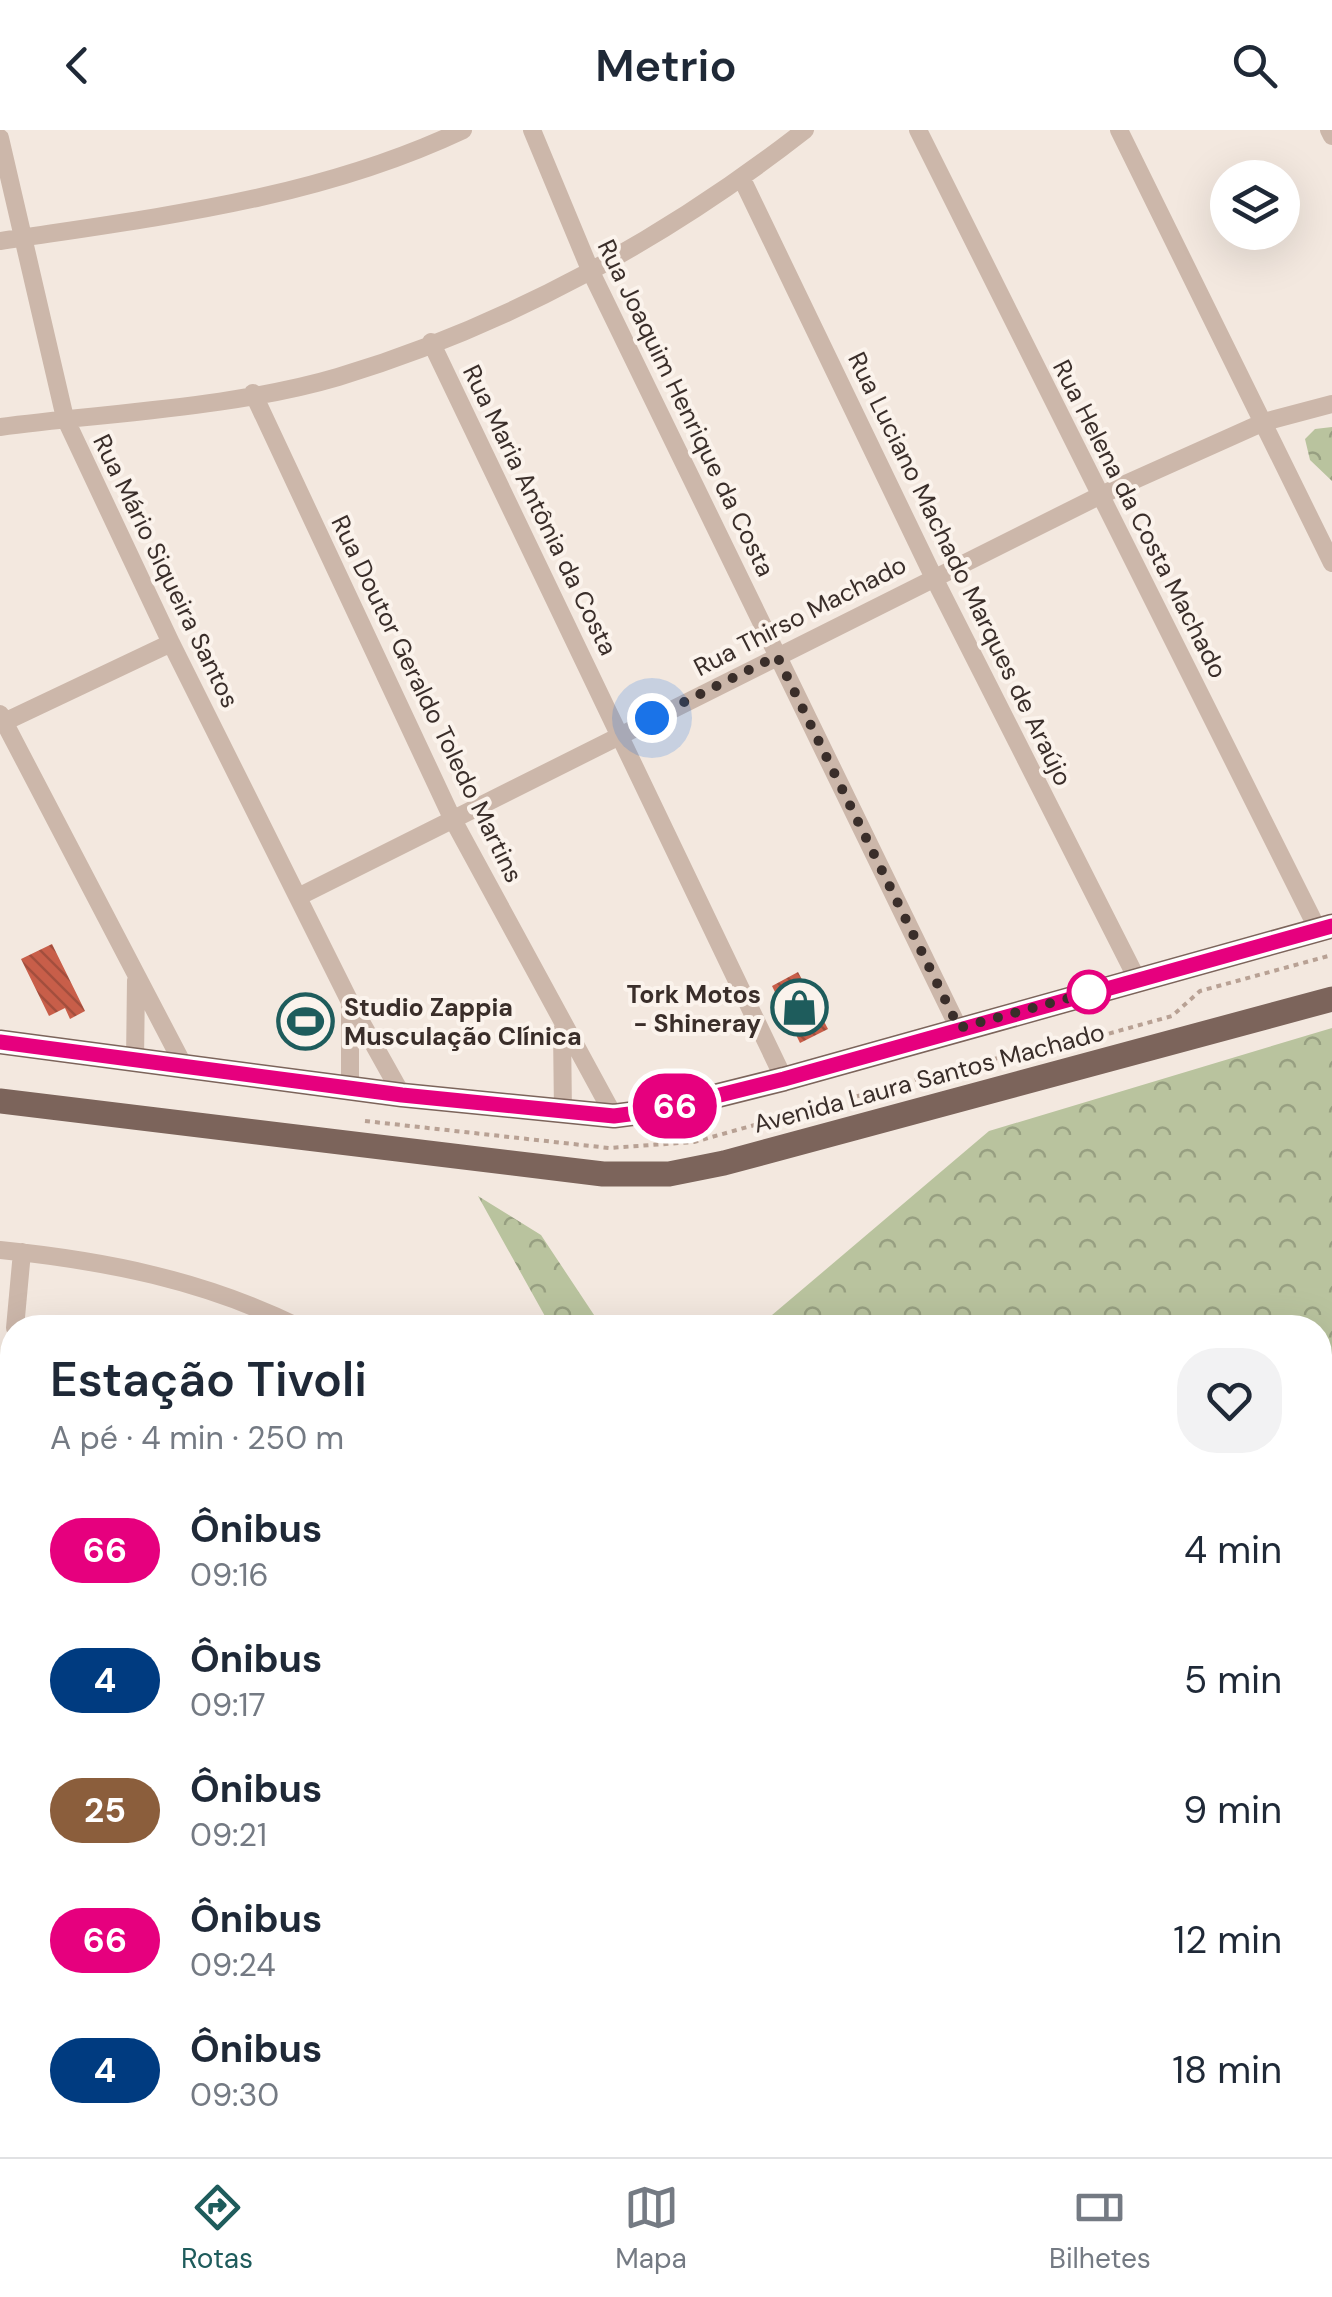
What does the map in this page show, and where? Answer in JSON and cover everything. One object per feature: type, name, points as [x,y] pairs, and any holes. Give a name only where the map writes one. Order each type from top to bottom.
[{"type":"main road","name":"Avenida Laura Santos Machado","points":[[0,1042],[402,1095],[614,1116],[660,1110],[784,1079],[1325,928]]},
{"type":"main road","name":"Avenida Laura Santos Machado","points":[[0,1101],[603,1174],[669,1174],[987,1095],[1332,999]]},
{"type":"street","points":[[0,240],[267,198],[356,172],[463,130]]},
{"type":"street","name":"Rua Joaquim Henrique da Costa","points":[[532,130],[591,272],[959,1028]]},
{"type":"street","points":[[0,427],[253,393],[336,377],[431,342],[591,272],[651,240],[742,179],[805,130]]},
{"type":"street","name":"Rua Helena da Costa Machado","points":[[918,130],[1100,495],[1325,928]]},
{"type":"street","points":[[1119,130],[1332,563]]},
{"type":"street","name":"Rua Mário Siqueira Santos","points":[[0,138],[20,238],[65,418],[170,643],[350,1002],[402,1095]]},
{"type":"street","name":"Rua Luciano Machado Marques de Araújo","points":[[742,179],[934,578],[1137,979]]},
{"type":"street","name":"Rua Maria Antônia da Costa","points":[[431,342],[784,1079]]},
{"type":"street","name":"Rua Doutor Geraldo Toledo Martins","points":[[253,393],[452,818],[614,1116]]},
{"type":"street","name":"Rua Thirso Machado","points":[[300,896],[1100,495],[1264,422],[1332,404]]},
{"type":"street","points":[[170,643],[1,720],[185,1068]]},
{"type":"street","points":[[135,1061],[136,974]]},
{"type":"street","name":"Rua Mário Siqueira Santos","points":[[350,1002],[350,1088]]},
{"type":"street","name":"Rua Doutor Geraldo Toledo Martins","points":[[562,1024],[562,1113]]},
{"type":"street","points":[[0,1250],[145,1270],[228,1295],[272,1315]]},
{"type":"street","points":[[16,1315],[22,1252]]},
{"type":"green space","points":[[1332,427],[1332,481],[1310,460],[1305,439],[1315,429]]},
{"type":"green space","points":[[1332,1028],[1332,1315],[772,1315],[989,1131]]},
{"type":"green space","points":[[478,1196],[541,1235],[594,1315],[544,1315]]},
{"type":"building","points":[[52,944],[85,1011],[70,1019],[65,1008],[49,1016],[21,959]]},
{"type":"building","name":"Tork Motos - Shineray","points":[[798,972],[828,1029],[800,1043],[772,986]]},
{"type":"building","name":"Studio Zappia Musculação Clínica","points":[[309,1003],[322,1030],[301,1040],[288,1013]]},
{"type":"bus line","name":"66","points":[[0,1042],[402,1095],[614,1116],[660,1110],[784,1079],[1332,926]]},
{"type":"place","name":"Tork Motos - Shineray","points":[[800,1008]]},
{"type":"place","name":"Studio Zappia Musculação Clínica","points":[[305,1021]]},
{"type":"route","points":[[652,718],[777,656],[959,1028],[1102,989],[1089,992]]}]
